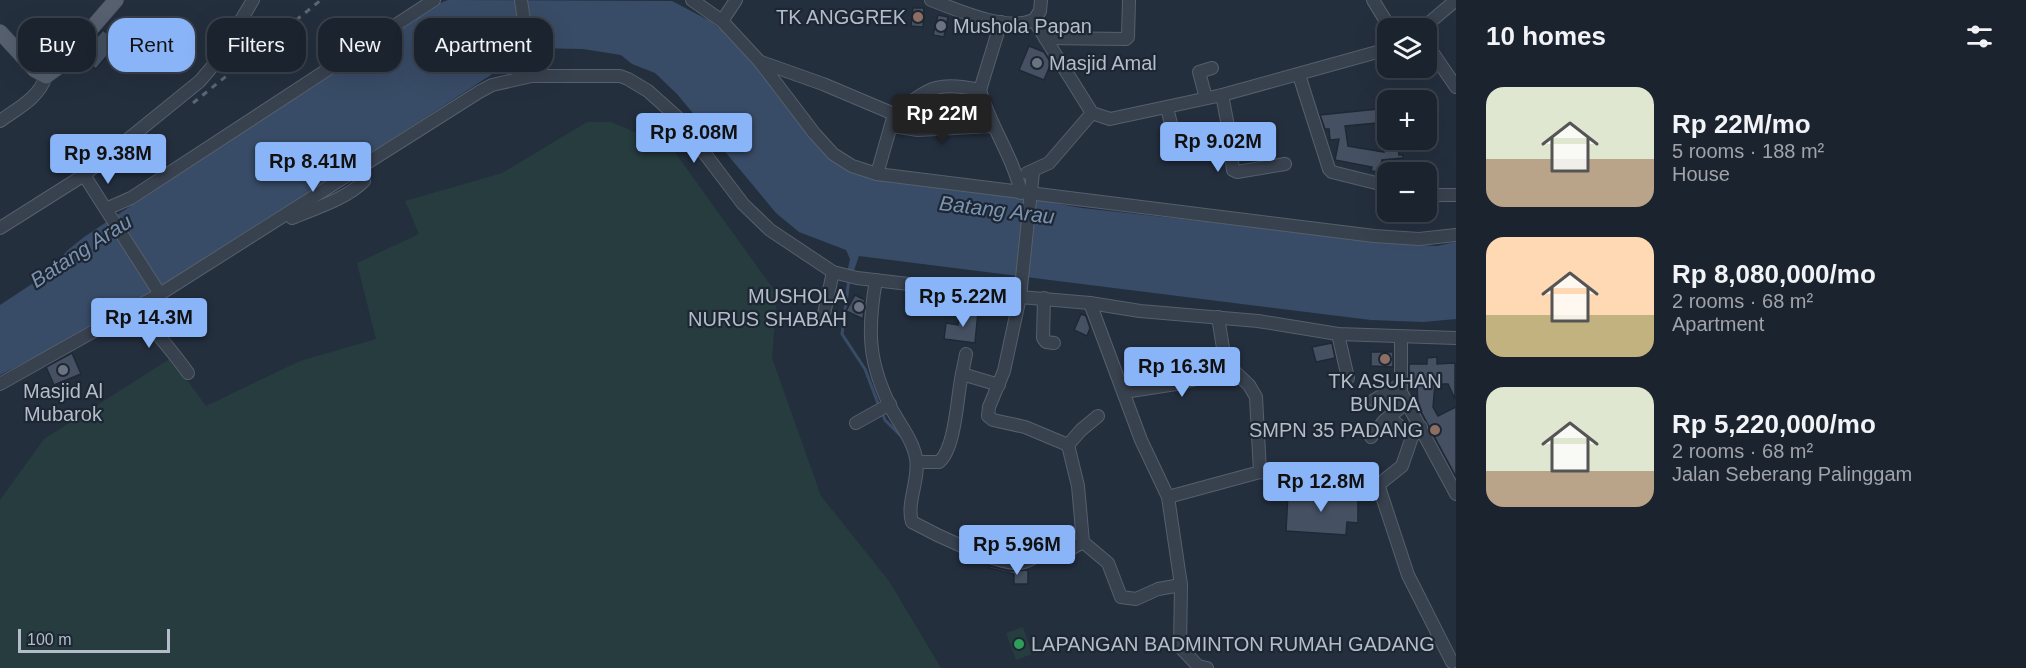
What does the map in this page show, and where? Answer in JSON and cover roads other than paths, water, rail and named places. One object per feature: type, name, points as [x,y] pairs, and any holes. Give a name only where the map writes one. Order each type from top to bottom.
[{"type":"main road","points":[[0,32],[34,70],[46,76],[57,68],[116,0]]},
{"type":"street","points":[[2,224],[84,175],[200,81],[216,62],[253,0]]},
{"type":"street","points":[[108,211],[434,0]]},
{"type":"street","points":[[521,0],[532,74]]},
{"type":"street","points":[[692,0],[722,21],[760,62],[814,133],[833,154],[852,166],[878,174],[1374,236],[1419,239],[1456,235]]},
{"type":"street","points":[[722,21],[736,0]]},
{"type":"street","points":[[931,0],[977,17],[1001,22],[1025,23],[1034,20],[1040,11],[1041,0]]},
{"type":"street","points":[[1045,38],[1126,39],[1129,0]]},
{"type":"street","points":[[1373,0],[1384,18]]},
{"type":"street","points":[[1436,18],[1455,4]]},
{"type":"street","points":[[1034,20],[1092,113],[1102,118],[1119,118],[1222,95],[1377,52]]},
{"type":"street","points":[[1001,22],[980,90],[992,126],[1028,194]]},
{"type":"street","points":[[1437,59],[1456,87]]},
{"type":"street","points":[[760,62],[824,84],[893,120],[918,130],[992,126]]},
{"type":"street","points":[[1206,98],[1199,72],[1212,68]]},
{"type":"street","points":[[0,384],[138,307],[479,92],[492,85],[532,74],[620,76],[648,91],[677,117],[750,211],[770,230],[836,273],[876,280],[1020,292],[1044,298],[1140,311],[1218,317],[1338,334],[1401,338],[1456,338]]},
{"type":"street","points":[[1299,75],[1329,169],[1332,172],[1377,183]]},
{"type":"street","points":[[0,121],[34,97],[44,86],[46,76]]},
{"type":"street","points":[[878,174],[893,120],[934,87],[952,85],[980,90]]},
{"type":"street","points":[[1222,95],[1233,170],[1237,172],[1285,164]]},
{"type":"street","points":[[1167,108],[1177,147]]},
{"type":"street","points":[[1017,175],[1033,172],[1048,163],[1092,113]]},
{"type":"street","points":[[1033,172],[1028,194],[1020,292],[1004,371],[988,412],[990,418],[1025,427],[1068,445]]},
{"type":"street","points":[[84,175],[160,293]]},
{"type":"street","points":[[1437,195],[1456,195]]},
{"type":"street","points":[[824,314],[836,273]]},
{"type":"street","points":[[876,280],[870,316],[873,356],[883,408],[914,445],[917,462],[911,519],[914,523],[988,556],[1015,563],[1023,562],[1049,548],[1063,553],[1083,542]]},
{"type":"street","points":[[1044,298],[1043,338],[1046,342],[1054,343]]},
{"type":"street","points":[[1090,303],[1141,440],[1168,497],[1180,585],[1180,647],[1201,667]]},
{"type":"street","points":[[138,307],[156,335],[174,353],[188,373]]},
{"type":"street","points":[[1218,317],[1223,348],[1233,370],[1252,389],[1256,397],[1260,472]]},
{"type":"street","points":[[1338,334],[1348,378]]},
{"type":"street","points":[[1401,338],[1400,385],[1406,403],[1456,494]]},
{"type":"street","points":[[917,462],[939,462],[943,457],[952,432],[966,354]]},
{"type":"street","points":[[1124,392],[1176,384],[1233,370]]},
{"type":"street","points":[[962,374],[999,386]]},
{"type":"street","points":[[1374,400],[1400,385]]},
{"type":"street","points":[[1371,437],[1389,417],[1406,403]]},
{"type":"street","points":[[856,423],[883,408]]},
{"type":"street","points":[[1068,445],[1098,416]]},
{"type":"street","points":[[1389,417],[1412,437]]},
{"type":"street","points":[[1168,497],[1260,472],[1356,491],[1379,487],[1402,466],[1412,437],[1421,427]]},
{"type":"street","points":[[1068,445],[1078,486],[1083,542],[1108,563],[1121,597],[1136,599],[1158,589],[1180,585]]},
{"type":"street","points":[[1379,487],[1408,575],[1451,663]]},
{"type":"water","name":"Batang Arau","points":[[448,0],[672,1],[710,21],[744,48],[778,97],[813,136],[845,166],[1082,208],[1417,245],[1437,246],[1456,242],[1456,319],[1423,322],[1371,320],[859,256],[852,276],[847,273],[850,259],[846,250],[799,232],[776,213],[677,94],[655,73],[632,64],[621,55],[583,49],[553,48],[553,18],[415,18]]},
{"type":"water","name":"Batang Arau","points":[[414,19],[414,72],[492,72],[491,75],[163,287],[94,327],[0,375],[0,305],[41,278],[84,237],[332,72],[402,72],[402,26]]},
{"type":"waterway","points":[[849,279],[842,334],[865,369],[879,406]]},
{"type":"waterway","points":[[882,413],[885,420],[900,435]]},
{"type":"railway","points":[[193,103],[321,0]]},
{"type":"place","name":"TK ANGGREK","points":[[918,17]]},
{"type":"place","name":"Mushola Papan","points":[[941,26]]},
{"type":"place","name":"Masjid Amal","points":[[1037,63]]},
{"type":"place","name":"MUSHOLA NURUS SHABAH","points":[[859,307]]},
{"type":"place","name":"TK ASUHAN BUNDA","points":[[1385,359]]},
{"type":"place","name":"Masjid Al Mubarok","points":[[63,370]]},
{"type":"place","name":"SMPN 35 PADANG","points":[[1435,430]]},
{"type":"place","name":"LAPANGAN BADMINTON RUMAH GADANG","points":[[1019,644]]}]
